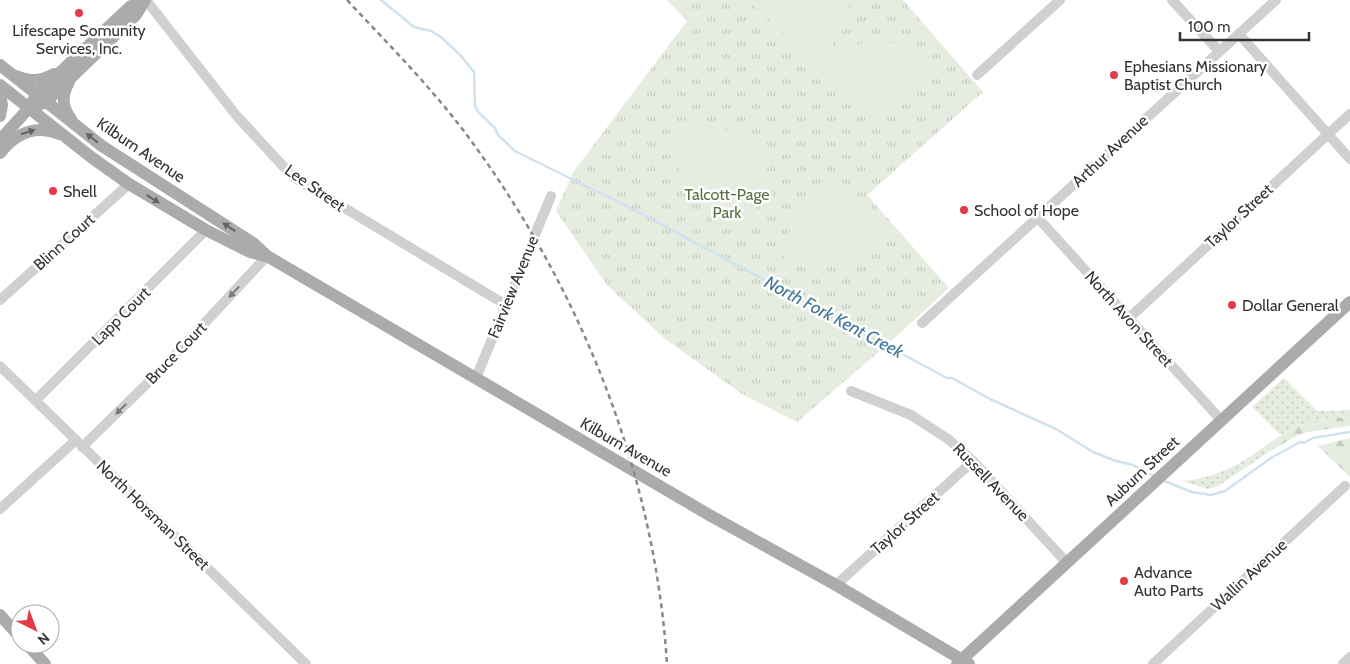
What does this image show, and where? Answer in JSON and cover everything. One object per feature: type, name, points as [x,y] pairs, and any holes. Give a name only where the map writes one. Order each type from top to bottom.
[{"type":"main road","points":[[0,140],[29,108],[68,72],[131,6],[145,0]]},
{"type":"main road","name":"Kilburn Avenue","points":[[0,65],[102,146],[254,243],[267,256],[711,516],[836,586],[963,663]]},
{"type":"main road","points":[[10,74],[22,79],[37,81],[68,72]]},
{"type":"main road","points":[[68,72],[63,101],[68,115],[76,125]]},
{"type":"main road","name":"Kilburn Avenue","points":[[0,85],[62,135],[129,184],[206,230],[250,252],[267,256]]},
{"type":"main road","points":[[0,94],[2,105],[0,116]]},
{"type":"main road","points":[[0,153],[16,136],[30,131],[38,129],[62,135]]},
{"type":"main road","name":"Auburn Street","points":[[963,663],[1066,562],[1350,302]]},
{"type":"main road","points":[[0,615],[10,626]]},
{"type":"main road","points":[[36,654],[45,664]]},
{"type":"street","name":"Lee Street","points":[[145,0],[236,115],[286,171],[305,185],[506,305]]},
{"type":"street","points":[[977,75],[1060,0]]},
{"type":"street","points":[[1172,0],[1219,51]]},
{"type":"street","name":"Arthur Avenue","points":[[922,324],[1276,0]]},
{"type":"street","points":[[1239,34],[1350,159]]},
{"type":"street","name":"Taylor Street","points":[[1128,319],[1350,114]]},
{"type":"street","name":"Blinn Court","points":[[0,300],[129,184]]},
{"type":"street","name":"Fairview Avenue","points":[[476,378],[551,196]]},
{"type":"street","name":"North Avon Street","points":[[1038,218],[1222,420]]},
{"type":"street","name":"Lapp Court","points":[[36,400],[206,230]]},
{"type":"street","name":"Bruce Court","points":[[0,509],[79,443],[160,371],[267,256]]},
{"type":"street","name":"North Horsman Street","points":[[0,366],[306,664]]},
{"type":"street","name":"Russell Avenue","points":[[851,391],[911,415],[948,439],[973,461],[1066,562]]},
{"type":"street","name":"Taylor Street","points":[[836,586],[973,461]]},
{"type":"street","name":"Wallin Avenue","points":[[1153,664],[1345,486]]},
{"type":"street","points":[[1342,664],[1350,657]]},
{"type":"green space","name":"Talcott-Page Park","points":[[667,0],[903,0],[983,92],[867,195],[949,288],[889,343],[797,422],[742,394],[664,338],[607,285],[556,211],[574,171],[687,21]]},
{"type":"green space","points":[[747,0],[850,0],[839,34],[829,50],[817,63]]},
{"type":"green space","points":[[876,40],[900,45],[913,51],[931,67],[885,117],[877,117],[822,68],[834,57],[847,50]]},
{"type":"green space","points":[[679,120],[758,137],[765,147],[753,227],[723,220],[707,211],[692,197],[682,180],[677,162],[676,146]]},
{"type":"green space","points":[[822,183],[887,223],[871,244],[850,260],[826,267],[813,267],[796,263],[778,253],[814,186]]},
{"type":"green space","points":[[1284,378],[1317,411],[1350,410],[1350,417],[1314,421],[1297,426],[1281,435],[1252,407]]},
{"type":"green space","points":[[1350,417],[1350,426],[1307,432],[1296,436],[1269,452],[1266,445],[1306,423]]},
{"type":"green space","points":[[1350,438],[1350,477],[1318,446]]},
{"type":"green space","points":[[1266,445],[1269,452],[1218,486],[1208,489],[1182,481],[1216,474],[1247,459]]},
{"type":"waterway","name":"North Fork Kent Creek","points":[[381,0],[414,27],[431,31],[441,37],[461,56],[474,72],[475,106],[479,113],[495,128],[498,135],[515,151],[636,211],[947,378],[952,378],[990,399],[1056,429],[1093,452],[1133,465],[1154,476]]},
{"type":"waterway","name":"North Fork Kent Creek","points":[[1164,481],[1192,492],[1211,495],[1225,491],[1271,458],[1300,442],[1304,443],[1313,438],[1350,432]]},
{"type":"railway","points":[[347,0],[428,87],[472,142],[512,200],[548,261],[579,324],[607,390],[629,456],[647,524],[660,594],[667,664]]},
{"type":"place","name":"Lifescape Somunity Services, Inc.","points":[[79,13]]},
{"type":"place","name":"Ephesians Missionary Baptist Church","points":[[1114,75]]},
{"type":"place","name":"Shell","points":[[53,191]]},
{"type":"place","name":"School of Hope","points":[[964,210]]},
{"type":"place","name":"Dollar General","points":[[1232,305]]},
{"type":"place","name":"Advance Auto Parts","points":[[1124,581]]}]
